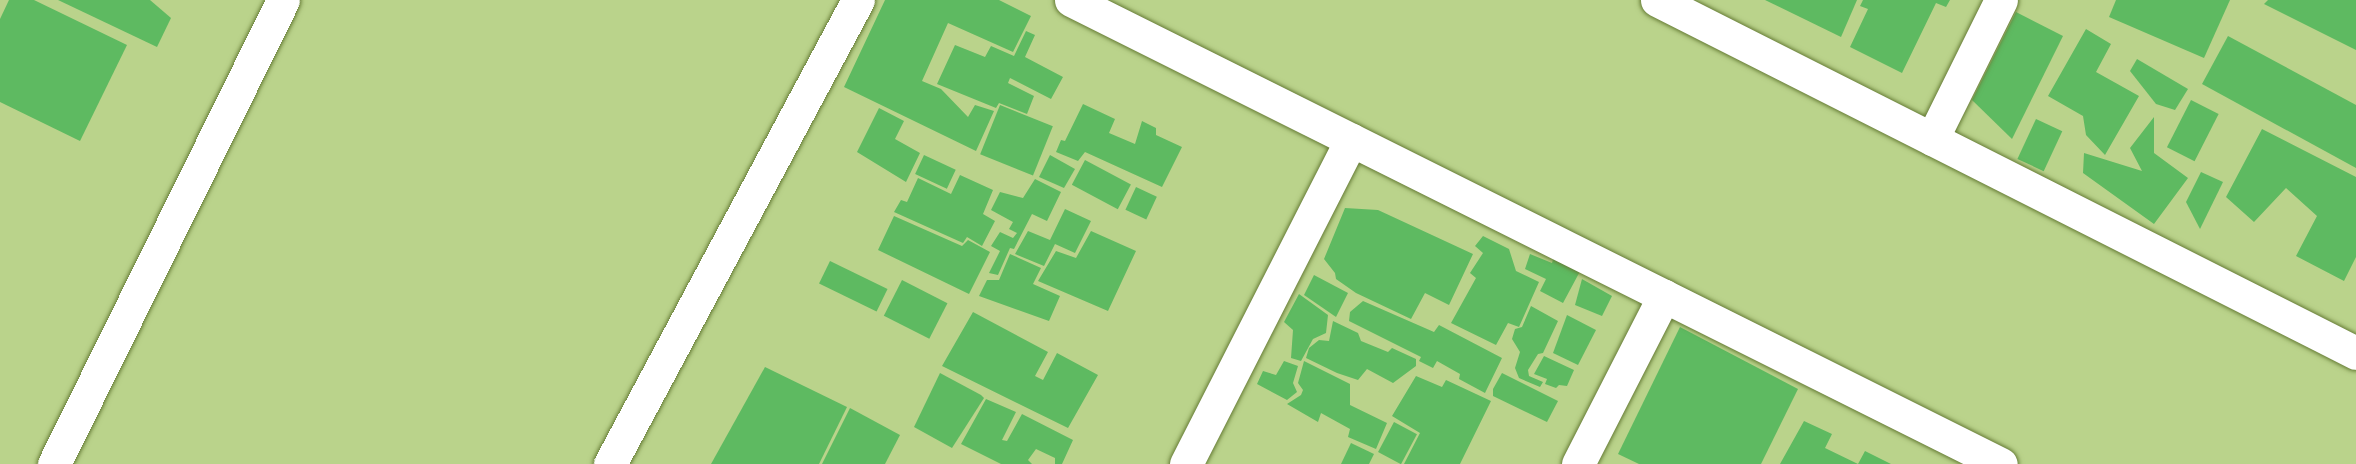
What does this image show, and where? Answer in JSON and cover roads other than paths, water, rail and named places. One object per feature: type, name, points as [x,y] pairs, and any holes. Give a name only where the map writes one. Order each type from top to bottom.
[{"type":"street","points":[[54,464],[283,0]]},
{"type":"street","points":[[610,464],[858,0]]},
{"type":"street","points":[[1071,0],[1664,296],[1986,461]]},
{"type":"street","points":[[1658,0],[2356,353]]},
{"type":"street","points":[[1932,139],[2001,0]]},
{"type":"street","points":[[1186,464],[1351,140]]},
{"type":"street","points":[[1578,464],[1664,296]]}]
